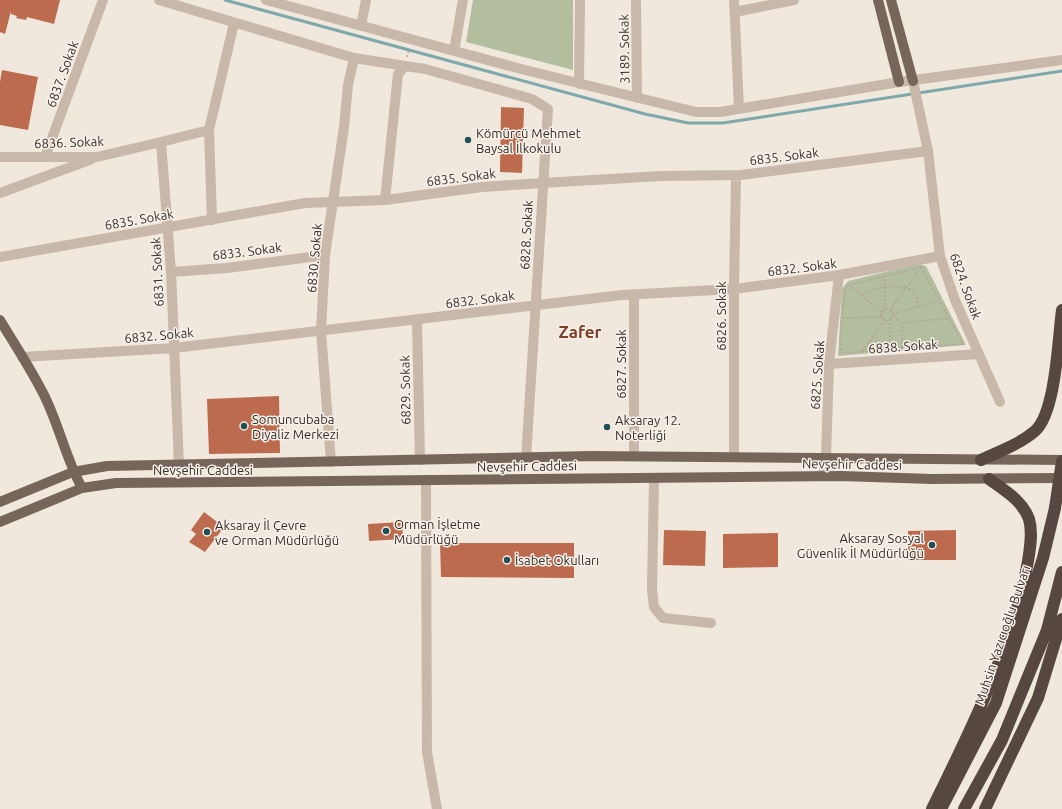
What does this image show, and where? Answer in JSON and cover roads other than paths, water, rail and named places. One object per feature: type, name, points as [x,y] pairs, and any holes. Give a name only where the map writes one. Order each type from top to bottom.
[{"type":"highway","points":[[982,460],[1021,441],[1036,430],[1048,411],[1053,386],[1062,310]]},
{"type":"highway","name":"Muhsin Yazıcıoğlu Bulvarı","points":[[942,809],[996,703],[1043,558],[1055,508],[1062,461]]},
{"type":"highway","points":[[932,809],[978,712],[1004,647],[1025,581],[1031,543],[1029,520],[1018,500],[989,479]]},
{"type":"highway","points":[[964,809],[1002,740],[1047,630],[1062,572]]},
{"type":"highway","points":[[985,809],[1038,698],[1062,619]]},
{"type":"main road","points":[[878,0],[899,82]]},
{"type":"main road","points":[[891,0],[914,84]]},
{"type":"main road","points":[[0,320],[44,395],[62,438],[73,472],[82,488]]},
{"type":"main road","name":"Nevşehir Caddesi","points":[[0,502],[73,472],[107,466],[634,456],[1062,461]]},
{"type":"main road","name":"Nevşehir Caddesi","points":[[0,522],[82,488],[116,483],[823,476],[989,479],[1062,478]]},
{"type":"street","name":"6837. Sokak","points":[[45,156],[103,0]]},
{"type":"street","points":[[159,0],[354,58],[405,66]]},
{"type":"street","points":[[266,0],[579,84],[696,112],[720,112],[899,82],[914,84],[1062,60]]},
{"type":"street","points":[[361,26],[366,0]]},
{"type":"street","points":[[454,51],[463,0]]},
{"type":"street","points":[[579,84],[580,0]]},
{"type":"street","name":"3189. Sokak","points":[[636,0],[638,98]]},
{"type":"street","points":[[734,0],[739,109]]},
{"type":"street","points":[[734,12],[794,0]]},
{"type":"street","points":[[212,220],[209,130],[234,23]]},
{"type":"street","name":"6830. Sokak","points":[[331,462],[321,331],[326,255],[344,127],[348,85],[354,58]]},
{"type":"street","points":[[386,200],[398,74],[405,66]]},
{"type":"street","name":"6828. Sokak","points":[[405,66],[426,69],[532,99],[548,109],[542,183],[526,458]]},
{"type":"street","name":"6824. Sokak","points":[[914,84],[928,151],[940,256],[955,300],[1000,402]]},
{"type":"street","points":[[161,142],[209,130]]},
{"type":"street","name":"6836. Sokak","points":[[0,157],[97,157],[161,142]]},
{"type":"street","name":"6831. Sokak","points":[[161,142],[171,272],[179,465]]},
{"type":"street","name":"6835. Sokak","points":[[0,257],[305,203],[386,200],[482,187],[542,183],[661,176],[736,175],[928,151]]},
{"type":"street","points":[[0,193],[97,157]]},
{"type":"street","name":"6826. Sokak","points":[[734,457],[736,175]]},
{"type":"street","name":"6833. Sokak","points":[[171,272],[227,268],[326,255]]},
{"type":"street","name":"6832. Sokak","points":[[22,357],[174,348],[634,295],[734,289],[838,276],[940,256]]},
{"type":"street","name":"6825. Sokak","points":[[823,476],[826,458],[829,364],[838,276]]},
{"type":"street","name":"6827. Sokak","points":[[634,295],[634,456]]},
{"type":"street","name":"6829. Sokak","points":[[417,320],[420,460]]},
{"type":"street","name":"6838. Sokak","points":[[829,364],[979,354]]},
{"type":"street","points":[[654,478],[652,590],[654,607],[663,618],[711,624]]},
{"type":"street","points":[[426,481],[427,752],[437,809]]},
{"type":"waterway","points":[[225,0],[645,114],[688,123],[723,123],[1062,71]]},
{"type":"place","name":"Kömürcü Mehmet Baysal İlkokulu","points":[[468,140]]},
{"type":"place","name":"Somuncubaba Diyaliz Merkezi","points":[[244,426]]},
{"type":"place","name":"Aksaray 12. Noterliği","points":[[607,427]]},
{"type":"place","name":"Orman İşletme Müdürlüğü","points":[[386,531]]},
{"type":"place","name":"Aksaray İl Çevre ve Orman Müdürlüğü","points":[[207,532]]},
{"type":"place","name":"Aksaray Sosyal Güvenlik İl Müdürlüğü","points":[[932,545]]},
{"type":"place","name":"İsabet Okulları","points":[[507,560]]},
{"type":"district","name":"Zafer","points":[[580,332]]}]
